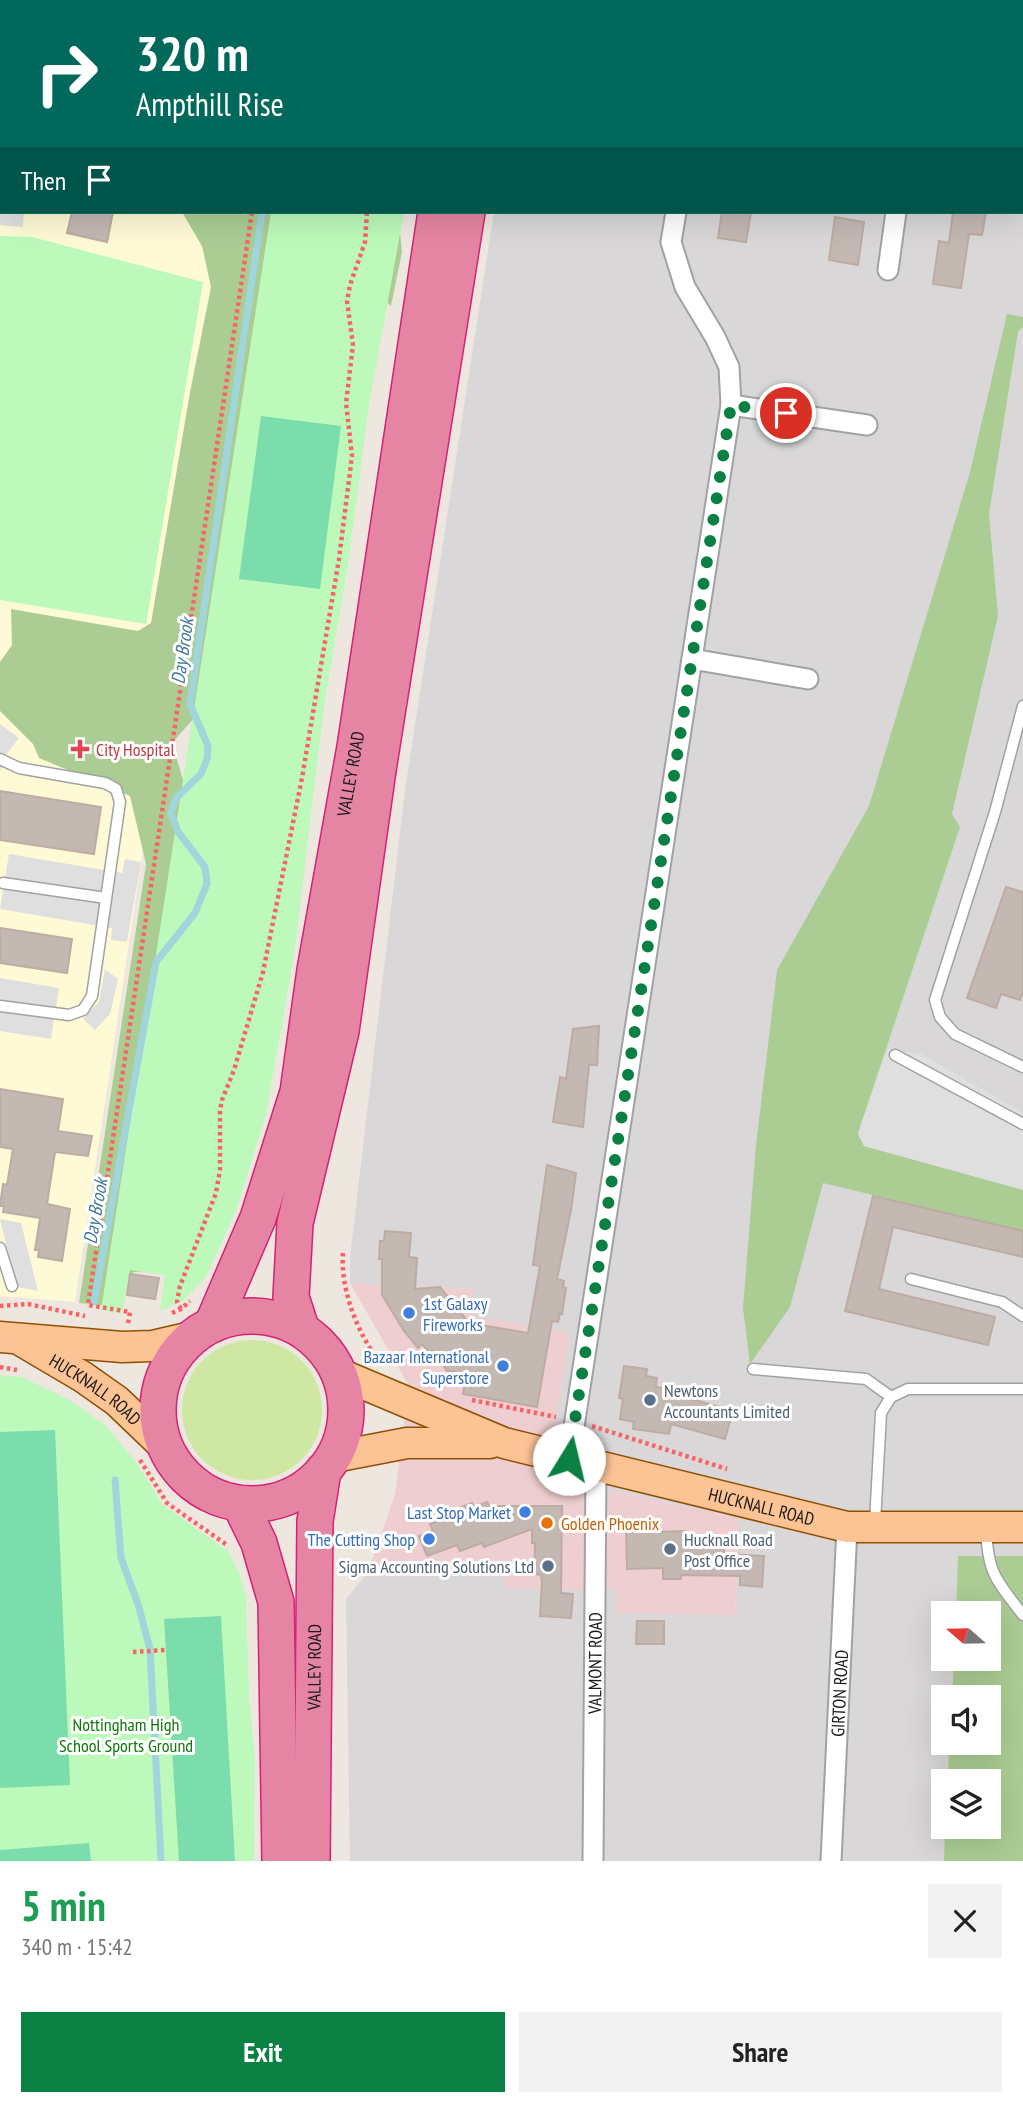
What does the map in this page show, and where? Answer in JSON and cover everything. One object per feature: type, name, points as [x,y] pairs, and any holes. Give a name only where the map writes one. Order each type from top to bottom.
[{"type":"highway","name":"VALLEY ROAD","points":[[195,1323],[258,1218],[298,1093],[315,970],[355,747],[436,214]]},
{"type":"highway","name":"VALLEY ROAD","points":[[300,1328],[291,1297],[295,1223],[341,1031],[378,770],[467,214]]},
{"type":"highway","points":[[242,1315],[272,1317],[300,1328],[324,1348],[340,1374],[345,1395],[343,1437],[329,1464],[300,1492],[271,1503],[240,1503],[215,1497],[194,1485],[177,1467],[149,1449],[158,1417],[160,1387],[172,1359],[195,1323],[242,1315]]},
{"type":"highway","name":"VALLEY ROAD","points":[[312,1861],[315,1521],[329,1464]]},
{"type":"highway","name":"VALLEY ROAD","points":[[240,1503],[259,1543],[276,1602],[279,1861]]},
{"type":"main road","name":"HUCKNALL ROAD","points":[[9,1338],[122,1347],[152,1346],[195,1323]]},
{"type":"main road","name":"HUCKNALL ROAD","points":[[9,1338],[83,1377],[117,1401],[149,1449]]},
{"type":"main road","name":"HUCKNALL ROAD","points":[[340,1374],[504,1443],[861,1527],[1023,1527]]},
{"type":"main road","name":"HUCKNALL ROAD","points":[[329,1464],[407,1443],[504,1443]]},
{"type":"street","name":"VALMONT ROAD","points":[[593,1861],[583,1462],[575,1422],[731,405],[729,366],[685,287],[671,242],[676,214]]},
{"type":"street","points":[[888,270],[896,214]]},
{"type":"street","points":[[731,405],[867,425]]},
{"type":"street","points":[[692,659],[808,679]]},
{"type":"street","name":"GIRTON ROAD","points":[[831,1861],[861,1527]]},
{"type":"lane","points":[[1023,706],[996,812],[935,1000],[940,1017],[955,1034],[1023,1067]]},
{"type":"lane","points":[[0,759],[19,768],[105,783],[116,789],[120,802],[92,996],[83,1010],[69,1015],[0,1006]]},
{"type":"lane","points":[[4,883],[106,898]]},
{"type":"lane","points":[[895,1055],[1023,1124]]},
{"type":"lane","points":[[0,1248],[12,1286]]},
{"type":"lane","points":[[911,1279],[1002,1302],[1023,1316]]},
{"type":"lane","points":[[753,1369],[866,1379],[891,1397]]},
{"type":"lane","points":[[861,1527],[881,1413],[891,1397],[908,1389],[1023,1389]]},
{"type":"lane","points":[[986,1527],[987,1556],[994,1577],[1023,1615]]},
{"type":"path","points":[[119,1323],[127,1325],[130,1312],[88,1305],[252,214]]},
{"type":"path","points":[[195,1323],[177,1302],[180,1286],[216,1193],[220,1170],[222,1100],[234,1070],[263,972],[302,778],[339,559],[352,456],[346,403],[353,345],[347,301],[365,242],[367,214]]},
{"type":"path","points":[[343,1253],[341,1270],[345,1292],[372,1352],[383,1366]]},
{"type":"path","points":[[0,1306],[28,1304],[87,1316]]},
{"type":"path","points":[[0,1367],[20,1370]]},
{"type":"path","points":[[464,1398],[603,1428],[631,1439]]},
{"type":"path","points":[[149,1449],[167,1503],[234,1550]]},
{"type":"path","points":[[133,1652],[166,1650]]},
{"type":"shaded area","name":"City Hospital","points":[[0,214],[239,214],[75,1302],[0,1296]]},
{"type":"shaded area","points":[[0,214],[24,214],[23,227],[0,225]]},
{"type":"shaded area","points":[[494,214],[1023,214],[1023,1861],[350,1861],[346,1599],[368,1572],[503,1572],[506,1588],[618,1588],[617,1613],[735,1615],[739,1518],[547,1477],[570,1332],[471,1316],[474,1289],[350,1283],[350,1257],[405,790]]},
{"type":"shaded area","points":[[0,724],[19,738],[6,755],[0,772]]},
{"type":"shaded area","points":[[9,854],[122,873],[125,859],[141,862],[127,942],[111,940],[112,928],[0,909]]},
{"type":"shaded area","points":[[105,969],[118,979],[110,1014],[95,1030],[83,1019],[99,1002]]},
{"type":"shaded area","points":[[0,978],[59,988],[51,1039],[0,1031]]},
{"type":"shaded area","points":[[887,1049],[921,1054],[1023,1113],[1023,1190],[864,1146],[858,1134]]},
{"type":"shaded area","points":[[0,1219],[21,1223],[38,1291],[17,1287]]},
{"type":"shaded area","points":[[350,1283],[474,1289],[472,1316],[570,1332],[547,1477],[739,1518],[735,1615],[616,1613],[617,1588],[506,1588],[502,1572],[368,1572],[395,1494],[409,1386]]},
{"type":"green space","points":[[183,214],[398,214],[402,252],[391,306],[381,297],[202,709],[172,743],[189,800],[165,1249],[156,1274],[137,1272],[124,1277],[102,1305],[79,1303],[146,864],[130,796],[39,758],[33,744],[0,711],[0,662],[12,645],[11,609],[138,631],[151,623],[190,392],[211,287],[202,246]]},
{"type":"green space","points":[[271,214],[404,214],[368,411],[349,558],[324,707],[294,955],[266,1114],[237,1208],[206,1277],[184,1300],[160,1311],[165,1275],[130,1270],[122,1314],[101,1310]]},
{"type":"green space","points":[[0,236],[32,237],[203,282],[146,624],[0,600]]},
{"type":"green space","points":[[1007,314],[1023,317],[1023,327],[1018,332],[989,514],[998,616],[952,814],[960,827],[858,1133],[864,1146],[1023,1190],[1023,1231],[823,1183],[790,1307],[750,1364],[743,1308],[756,1145],[777,970],[869,806],[970,472]]},
{"type":"green space","points":[[261,416],[341,426],[320,589],[239,579]]},
{"type":"green space","points":[[252,1340],[279,1345],[302,1360],[317,1383],[322,1410],[317,1437],[302,1460],[279,1475],[252,1480],[225,1475],[202,1460],[187,1437],[182,1410],[187,1383],[202,1360],[225,1345]]},
{"type":"green space","name":"Nottingham High School Sports Ground","points":[[0,1375],[21,1377],[68,1399],[105,1425],[135,1461],[163,1505],[228,1551],[239,1572],[246,1597],[249,1697],[255,1760],[254,1861],[0,1861]]},
{"type":"green space","points":[[55,1430],[70,1785],[0,1788],[0,1432]]},
{"type":"green space","points":[[958,1556],[1023,1556],[1023,1861],[944,1861],[945,1839],[1001,1839],[1001,1769],[948,1769],[949,1755],[1001,1755],[1001,1685],[953,1685],[953,1671],[1001,1671],[1001,1601],[956,1601]]},
{"type":"green space","points":[[221,1616],[235,1861],[179,1861],[164,1619]]},
{"type":"green space","points":[[89,1843],[91,1861],[0,1861],[0,1850]]},
{"type":"building","points":[[72,214],[113,214],[107,242],[67,233]]},
{"type":"building","points":[[722,214],[751,214],[746,242],[718,238]]},
{"type":"building","points":[[953,214],[986,214],[982,235],[969,234],[961,288],[933,284],[939,241],[949,243]]},
{"type":"building","points":[[835,217],[864,222],[858,265],[829,260]]},
{"type":"building","points":[[0,791],[101,807],[94,854],[0,840]]},
{"type":"building","points":[[1006,887],[1023,892],[1023,991],[1020,1000],[1001,994],[996,1008],[967,998]]},
{"type":"building","points":[[0,928],[72,939],[67,973],[0,963]]},
{"type":"building","points":[[599,1026],[597,1065],[589,1065],[583,1127],[553,1122],[560,1077],[566,1079],[573,1029]]},
{"type":"building","points":[[0,1089],[63,1099],[58,1131],[92,1136],[88,1156],[55,1152],[47,1204],[70,1209],[62,1261],[38,1257],[39,1250],[35,1250],[40,1218],[3,1212],[4,1206],[0,1206],[3,1184],[7,1185],[13,1149],[0,1147]]},
{"type":"building","points":[[547,1165],[576,1173],[557,1279],[564,1281],[563,1287],[566,1288],[562,1314],[560,1313],[558,1322],[552,1321],[537,1407],[463,1394],[465,1382],[460,1381],[462,1373],[447,1371],[433,1350],[430,1353],[422,1344],[418,1348],[382,1295],[380,1241],[384,1241],[385,1231],[411,1233],[409,1257],[417,1258],[415,1289],[440,1287],[469,1323],[528,1333],[540,1266],[533,1265]]},
{"type":"building","points":[[873,1196],[1023,1231],[1023,1257],[893,1227],[879,1289],[995,1317],[988,1345],[845,1311]]},
{"type":"building","points":[[130,1274],[159,1278],[155,1299],[127,1295]]},
{"type":"building","name":"Newtons Accountants Limited","points":[[624,1366],[647,1369],[646,1376],[657,1378],[656,1387],[675,1390],[674,1394],[733,1411],[725,1439],[671,1424],[669,1434],[633,1429],[634,1422],[620,1419],[623,1399],[619,1398]]},
{"type":"building","points":[[487,1502],[489,1506],[562,1506],[561,1593],[573,1594],[571,1618],[540,1616],[542,1583],[541,1575],[534,1574],[535,1543],[532,1543],[532,1529],[484,1547],[482,1543],[460,1551],[457,1545],[427,1556],[419,1536],[433,1531],[430,1524],[445,1519],[443,1514],[472,1503],[474,1507]]},
{"type":"building","points":[[653,1525],[654,1532],[685,1531],[685,1546],[724,1546],[724,1554],[764,1556],[762,1587],[740,1585],[740,1576],[681,1575],[681,1579],[663,1579],[663,1568],[627,1569],[626,1526]]},
{"type":"building","points":[[637,1621],[664,1621],[664,1644],[636,1644]]},
{"type":"waterway","name":"Day Brook","points":[[94,1302],[156,962],[195,913],[207,884],[205,867],[178,832],[171,813],[176,798],[201,774],[207,759],[208,746],[190,704],[262,214]]},
{"type":"waterway","name":"Day Brook","points":[[115,1480],[121,1558],[138,1604],[150,1649],[161,1861]]},
{"type":"place","name":"City Hospital","points":[[80,749]]},
{"type":"place","name":"1st Galaxy Fireworks","points":[[409,1313]]},
{"type":"place","name":"Bazaar International Superstore","points":[[503,1366]]},
{"type":"place","name":"Newtons Accountants Limited","points":[[650,1400]]},
{"type":"place","name":"Last Stop Market","points":[[525,1512]]},
{"type":"place","name":"Golden Phoenix","points":[[547,1523]]},
{"type":"place","name":"The Cutting Shop","points":[[429,1539]]},
{"type":"place","name":"Hucknall Road Post Office","points":[[670,1549]]},
{"type":"place","name":"Sigma Accounting Solutions Ltd","points":[[548,1566]]},
{"type":"route","points":[[569,1459],[731,405],[786,413]]}]
